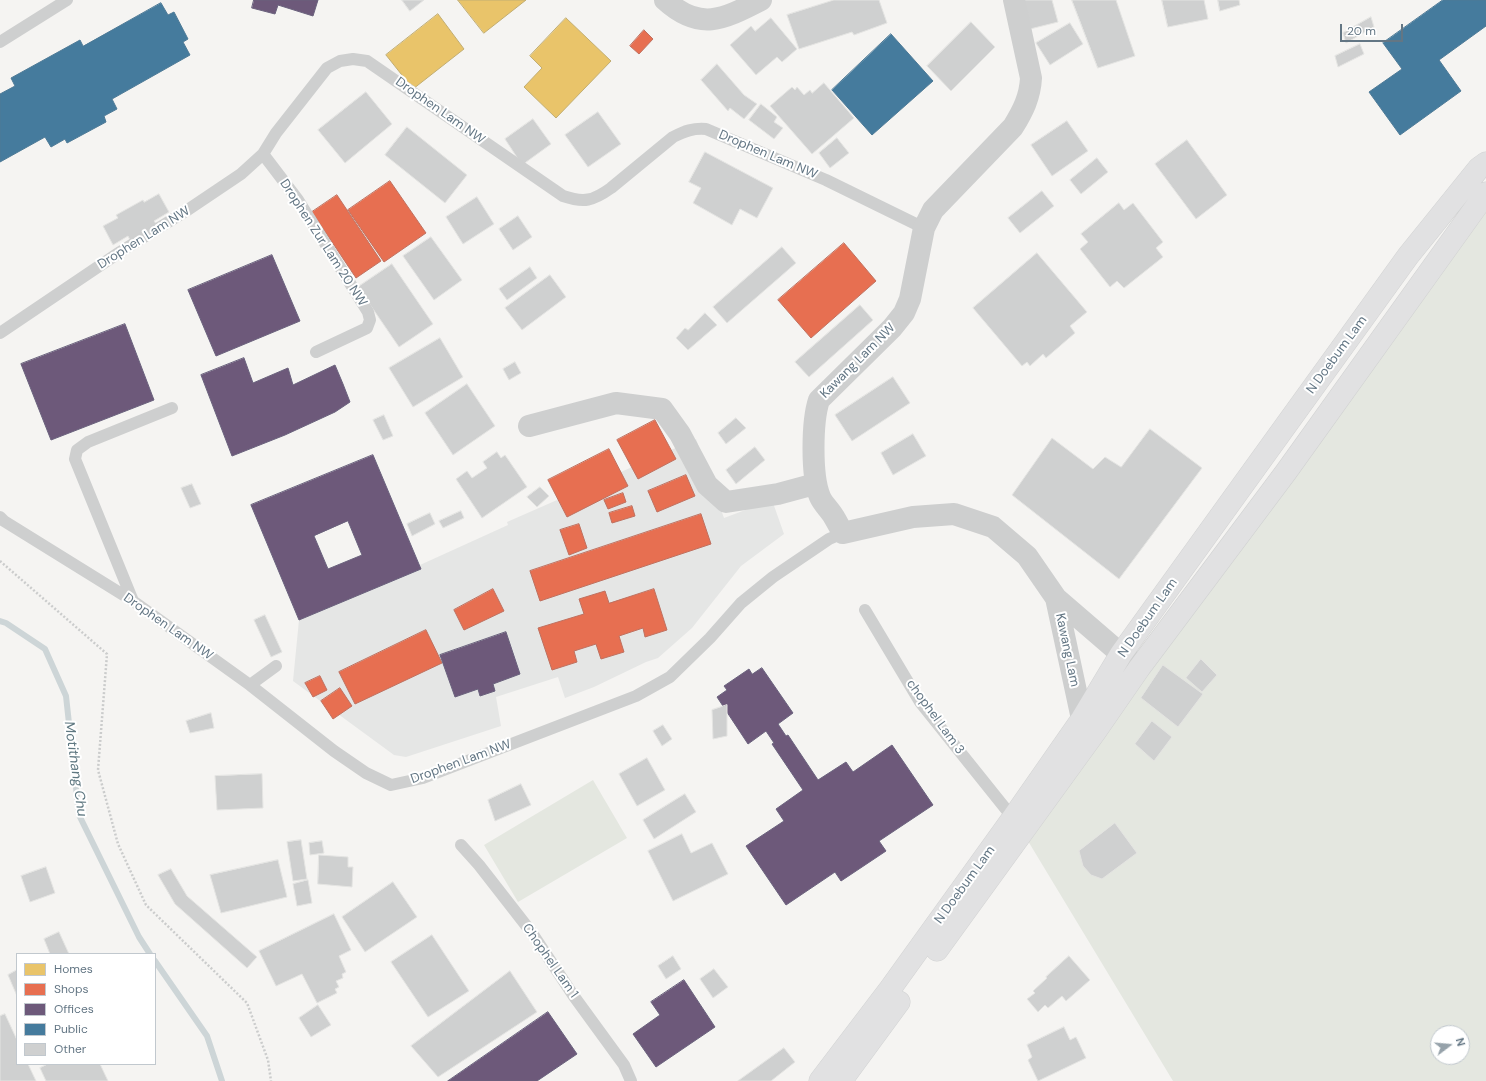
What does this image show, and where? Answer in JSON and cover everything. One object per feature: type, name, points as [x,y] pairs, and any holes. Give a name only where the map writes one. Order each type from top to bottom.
[{"type":"main road","name":"N Doebum Lam","points":[[841,1081],[1088,725],[1121,654],[1408,256],[1479,168],[1486,163]]},
{"type":"main road","name":"N Doebum Lam","points":[[820,1081],[890,989],[1013,818],[1088,725],[1140,667],[1286,472],[1486,194]]},
{"type":"street","points":[[665,0],[674,8],[691,17],[704,20],[715,20],[761,0]]},
{"type":"street","name":"Kawang Lam NW","points":[[843,533],[821,498],[815,484],[814,423],[819,400],[892,328],[904,313],[910,299],[924,228],[933,210],[1013,127],[1023,112],[1031,88],[1031,78],[1014,0]]},
{"type":"street","points":[[529,426],[616,403],[662,409],[680,434],[706,485],[726,502],[778,494],[815,484]]},
{"type":"street","points":[[843,533],[913,517],[954,514],[993,527],[1027,556],[1056,598]]},
{"type":"street","name":"Kawang Lam","points":[[1056,598],[1121,654],[1140,667]]},
{"type":"street","name":"Kawang Lam","points":[[1056,598],[1088,725]]},
{"type":"lane","points":[[0,42],[67,0]]},
{"type":"lane","name":"Drophen Lam NW","points":[[0,333],[120,252],[186,212],[241,174],[263,154],[276,133],[327,68],[340,61],[354,59],[367,61],[563,196],[576,200],[589,200],[600,196],[673,137],[693,128],[706,129],[826,180],[924,228]]},
{"type":"lane","name":"Drophen Zur Lam 20 NW","points":[[263,154],[298,200],[368,312],[370,320],[367,328],[316,352]]},
{"type":"lane","points":[[133,601],[75,459],[77,450],[88,442],[172,408]]},
{"type":"lane","name":"Drophen Lam NW","points":[[0,517],[4,521],[133,601],[250,685],[334,751],[366,773],[391,785],[423,778],[636,696],[670,677],[710,638],[741,603],[773,577],[829,539],[843,533]]},
{"type":"lane","name":"chophel Lam 3","points":[[865,610],[920,702],[1013,818]]},
{"type":"lane","points":[[250,685],[276,666]]},
{"type":"lane","name":"Chophel Lam 1","points":[[461,845],[483,870],[544,950],[573,995],[624,1065],[631,1081]]},
{"type":"path","points":[[0,561],[107,654],[98,770],[118,844],[146,905],[247,1003],[268,1060],[271,1081]]},
{"type":"shaded area","points":[[1486,193],[1486,1081],[1173,1081],[1028,841]]},
{"type":"shaded area","points":[[696,439],[724,518],[772,500],[784,534],[741,566],[692,628],[658,658],[646,662],[594,687],[565,698],[558,677],[496,697],[501,726],[406,757],[394,755],[293,681],[299,620],[508,525],[507,522]]},
{"type":"shaded area","points":[[593,780],[627,838],[518,902],[484,845]]},
{"type":"building: Homes","points":[[458,0],[526,0],[484,33]]},
{"type":"building: Homes","points":[[438,14],[464,49],[413,89],[386,55]]},
{"type":"building: Homes","points":[[566,18],[611,61],[556,118],[524,87],[542,68],[530,56]]},
{"type":"building: Shops","points":[[644,30],[653,39],[639,54],[630,46]]},
{"type":"building: Shops","points":[[390,181],[426,233],[384,262],[348,210]]},
{"type":"building: Shops","points":[[337,195],[381,261],[356,278],[312,212]]},
{"type":"building: Shops","points":[[844,243],[876,281],[811,338],[778,300]]},
{"type":"building: Shops","points":[[655,420],[676,459],[638,479],[617,440]]},
{"type":"building: Shops","points":[[609,449],[628,486],[567,517],[548,480]]},
{"type":"building: Shops","points":[[686,475],[695,496],[657,512],[648,491]]},
{"type":"building: Shops","points":[[623,493],[626,502],[608,509],[604,500]]},
{"type":"building: Shops","points":[[632,506],[635,516],[612,523],[609,513]]},
{"type":"building: Shops","points":[[701,514],[711,544],[540,601],[530,571]]},
{"type":"building: Shops","points":[[579,524],[587,548],[569,555],[560,530]]},
{"type":"building: Shops","points":[[493,589],[504,611],[464,630],[454,610]]},
{"type":"building: Shops","points":[[654,589],[667,630],[645,637],[643,628],[619,636],[624,652],[601,659],[596,644],[574,651],[577,662],[552,670],[538,628],[584,614],[579,599],[605,591],[609,603]]},
{"type":"building: Shops","points":[[426,630],[442,663],[355,704],[339,672]]},
{"type":"building: Shops","points":[[320,676],[327,690],[313,697],[305,683]]},
{"type":"building: Shops","points":[[340,688],[352,706],[333,719],[321,701]]},
{"type":"building: Offices","points":[[254,0],[318,0],[313,16],[278,5],[275,14],[252,8]]},
{"type":"building: Offices","points":[[272,255],[300,321],[216,356],[188,290]]},
{"type":"building: Offices","points":[[125,324],[154,400],[51,440],[21,364]]},
{"type":"building: Offices","points":[[244,358],[253,383],[288,368],[293,385],[335,365],[350,402],[335,412],[285,435],[232,456],[201,375]]},
{"type":"building: Offices","points":[[373,455],[421,569],[299,620],[251,505]],"holes":[[[348,521],[362,555],[328,569],[314,536]]]},
{"type":"building: Offices","points":[[506,632],[520,674],[493,684],[495,691],[480,696],[478,689],[455,697],[440,655]]},
{"type":"building: Offices","points":[[762,668],[793,713],[778,724],[786,736],[788,735],[818,780],[846,762],[853,772],[892,745],[933,805],[879,841],[886,851],[841,881],[835,872],[786,905],[746,846],[784,821],[776,809],[803,790],[772,744],[774,743],[766,731],[748,744],[717,697],[727,690],[724,686],[749,669],[752,674]]},
{"type":"building: Offices","points":[[684,980],[715,1027],[656,1067],[633,1034],[660,1015],[651,1002]]},
{"type":"building: Offices","points":[[548,1012],[577,1054],[537,1081],[448,1081]]},
{"type":"building: Public","points":[[1443,0],[1486,0],[1486,26],[1439,60],[1461,91],[1400,135],[1369,92],[1402,69],[1383,43]]},
{"type":"building: Public","points":[[161,3],[168,15],[174,12],[188,39],[183,42],[190,55],[112,99],[117,109],[104,116],[106,122],[67,143],[65,139],[51,147],[45,137],[0,162],[0,94],[15,86],[11,78],[80,40],[83,46]]},
{"type":"building: Public","points":[[891,34],[933,81],[872,135],[832,90]]},
{"type":"building: Other","points":[[402,0],[424,0],[410,11]]},
{"type":"building: Other","points":[[834,0],[879,0],[887,23],[854,35],[852,32],[799,49],[787,15]]},
{"type":"building: Other","points":[[1018,0],[1052,0],[1058,22],[1026,30]]},
{"type":"building: Other","points":[[1072,0],[1116,0],[1135,56],[1098,68]]},
{"type":"building: Other","points":[[1162,0],[1204,0],[1208,19],[1168,27]]},
{"type":"building: Other","points":[[1218,0],[1239,0],[1240,5],[1220,11]]},
{"type":"building: Other","points":[[1371,17],[1374,27],[1346,43],[1343,33]]},
{"type":"building: Other","points":[[771,18],[797,49],[782,62],[777,57],[756,75],[730,45],[751,26],[755,31]]},
{"type":"building: Other","points":[[971,22],[995,47],[951,91],[927,66]]},
{"type":"building: Other","points":[[1070,23],[1083,44],[1050,65],[1036,43]]},
{"type":"building: Other","points":[[1360,44],[1364,54],[1338,67],[1335,56]]},
{"type":"building: Other","points":[[717,64],[744,95],[757,104],[744,119],[730,108],[728,111],[701,80]]},
{"type":"building: Other","points":[[824,83],[854,118],[812,154],[770,106],[792,87],[795,90],[797,87],[804,95],[810,90],[812,93]]},
{"type":"building: Other","points":[[366,92],[392,124],[345,163],[318,130]]},
{"type":"building: Other","points":[[761,104],[777,117],[774,122],[783,128],[774,139],[749,120]]},
{"type":"building: Other","points":[[598,112],[621,144],[588,167],[565,135]]},
{"type":"building: Other","points":[[533,119],[551,144],[522,165],[505,139]]},
{"type":"building: Other","points":[[1067,121],[1088,151],[1052,176],[1031,145]]},
{"type":"building: Other","points":[[407,127],[467,175],[445,203],[385,155]]},
{"type":"building: Other","points":[[837,138],[849,153],[830,168],[819,153]]},
{"type":"building: Other","points":[[1187,140],[1227,195],[1196,219],[1155,164]]},
{"type":"building: Other","points":[[705,152],[773,188],[757,218],[740,209],[732,225],[693,203],[701,188],[689,182]]},
{"type":"building: Other","points":[[1097,158],[1108,172],[1081,194],[1070,180]]},
{"type":"building: Other","points":[[1042,191],[1054,206],[1020,233],[1008,218]]},
{"type":"building: Other","points":[[159,194],[169,212],[154,221],[157,225],[130,240],[128,236],[113,245],[103,226],[118,218],[116,215],[143,200],[144,202]]},
{"type":"building: Other","points":[[477,197],[494,224],[463,244],[446,217]]},
{"type":"building: Other","points":[[1119,203],[1124,210],[1133,203],[1163,242],[1156,248],[1163,257],[1124,288],[1117,281],[1110,287],[1080,249],[1088,242],[1081,234]]},
{"type":"building: Other","points":[[518,216],[532,237],[513,250],[499,229]]},
{"type":"building: Other","points":[[431,237],[462,280],[434,300],[403,256]]},
{"type":"building: Other","points":[[782,247],[796,263],[727,323],[713,307]]},
{"type":"building: Other","points":[[1037,253],[1087,312],[1070,326],[1075,333],[1046,358],[1043,354],[1030,366],[1027,362],[1022,366],[973,308]]},
{"type":"building: Other","points":[[392,264],[433,324],[399,347],[358,287]]},
{"type":"building: Other","points":[[530,267],[537,278],[507,300],[499,289]]},
{"type":"building: Other","points":[[550,275],[566,297],[522,330],[505,308]]},
{"type":"building: Other","points":[[860,305],[873,320],[809,377],[795,362]]},
{"type":"building: Other","points":[[705,313],[717,325],[688,350],[676,338],[685,328],[688,330]]},
{"type":"building: Other","points":[[440,338],[463,377],[413,407],[389,368]]},
{"type":"building: Other","points":[[515,362],[521,373],[509,380],[503,369]]},
{"type":"building: Other","points":[[893,377],[910,403],[852,441],[835,415]]},
{"type":"building: Other","points":[[467,384],[495,426],[453,455],[425,413]]},
{"type":"building: Other","points":[[384,415],[393,436],[383,440],[373,420]]},
{"type":"building: Other","points":[[736,418],[746,428],[726,444],[718,433]]},
{"type":"building: Other","points":[[1150,429],[1202,468],[1119,579],[1012,495],[1052,438],[1093,469],[1105,457],[1121,467]]},
{"type":"building: Other","points":[[913,434],[926,456],[893,475],[881,453]]},
{"type":"building: Other","points":[[755,447],[765,460],[736,484],[726,470]]},
{"type":"building: Other","points":[[497,452],[501,458],[505,455],[527,487],[482,518],[456,479],[467,471],[472,478],[487,468],[483,462]]},
{"type":"building: Other","points":[[192,484],[201,504],[190,508],[181,488]]},
{"type":"building: Other","points":[[540,487],[549,496],[537,507],[527,497]]},
{"type":"building: Other","points":[[461,511],[464,518],[443,528],[439,521]]},
{"type":"building: Other","points":[[430,513],[435,524],[412,536],[407,524]]},
{"type":"building: Other","points":[[265,615],[282,652],[271,657],[254,620]]},
{"type":"building: Other","points":[[1201,659],[1217,675],[1202,692],[1186,678]]},
{"type":"building: Other","points":[[1163,665],[1203,694],[1178,727],[1141,698]]},
{"type":"building: Other","points":[[727,705],[727,736],[713,739],[712,710]]},
{"type":"building: Other","points":[[211,713],[214,728],[190,733],[186,721]]},
{"type":"building: Other","points":[[1152,721],[1172,737],[1154,761],[1135,744]]},
{"type":"building: Other","points":[[663,725],[672,739],[662,746],[653,731]]},
{"type":"building: Other","points":[[647,758],[665,790],[637,806],[619,774]]},
{"type":"building: Other","points":[[262,774],[263,808],[217,810],[215,776]]},
{"type":"building: Other","points":[[521,784],[531,805],[495,821],[488,800]]},
{"type":"building: Other","points":[[685,794],[696,812],[654,839],[643,820]]},
{"type":"building: Other","points":[[1115,823],[1137,853],[1102,879],[1091,875],[1083,866],[1079,851]]},
{"type":"building: Other","points":[[682,834],[691,853],[712,843],[728,874],[673,901],[648,851]]},
{"type":"building: Other","points":[[301,840],[307,879],[293,881],[287,842]]},
{"type":"building: Other","points":[[322,841],[324,853],[310,855],[309,843]]},
{"type":"building: Other","points":[[319,855],[348,857],[348,867],[353,867],[352,887],[318,884]]},
{"type":"building: Other","points":[[278,860],[287,897],[221,913],[210,875]]},
{"type":"building: Other","points":[[46,867],[55,893],[30,902],[21,876]]},
{"type":"building: Other","points":[[171,869],[187,896],[257,957],[247,968],[175,904],[158,875]]},
{"type":"building: Other","points":[[308,880],[312,903],[297,906],[293,884]]},
{"type":"building: Other","points":[[393,882],[417,917],[365,952],[342,917]]},
{"type":"building: Other","points":[[334,914],[351,950],[339,956],[346,972],[342,974],[343,978],[336,981],[339,987],[335,989],[337,993],[317,1003],[302,974],[276,986],[259,951]]},
{"type":"building: Other","points":[[59,932],[69,953],[50,953],[44,939]]},
{"type":"building: Other","points":[[432,935],[469,991],[428,1017],[391,962]]},
{"type":"building: Other","points":[[673,956],[681,969],[666,979],[658,966]]},
{"type":"building: Other","points":[[1069,956],[1090,980],[1066,1001],[1062,996],[1048,1008],[1045,1005],[1038,1012],[1027,999],[1035,993],[1033,991],[1047,978],[1046,977]]},
{"type":"building: Other","points":[[714,969],[728,987],[713,998],[700,979]]},
{"type":"building: Other","points":[[16,971],[16,994],[8,975]]},
{"type":"building: Other","points":[[510,971],[537,1012],[438,1077],[411,1046]]},
{"type":"building: Other","points":[[318,1005],[331,1025],[311,1037],[299,1018]]},
{"type":"building: Other","points":[[5,1014],[16,1038],[16,1065],[28,1065],[36,1081],[0,1081],[0,1016]]},
{"type":"building: Other","points":[[1064,1027],[1070,1040],[1076,1037],[1086,1058],[1038,1081],[1028,1060],[1032,1057],[1027,1045]]},
{"type":"building: Other","points":[[784,1048],[795,1062],[771,1081],[738,1081]]},
{"type":"building: Other","points":[[46,1065],[100,1065],[108,1081],[46,1081],[40,1068]]},
{"type":"waterway","name":"Motithang Chu","points":[[0,621],[6,623],[45,649],[66,696],[79,815],[139,937],[149,953]]},
{"type":"waterway","name":"Motithang Chu","points":[[156,962],[207,1036],[222,1081]]}]
